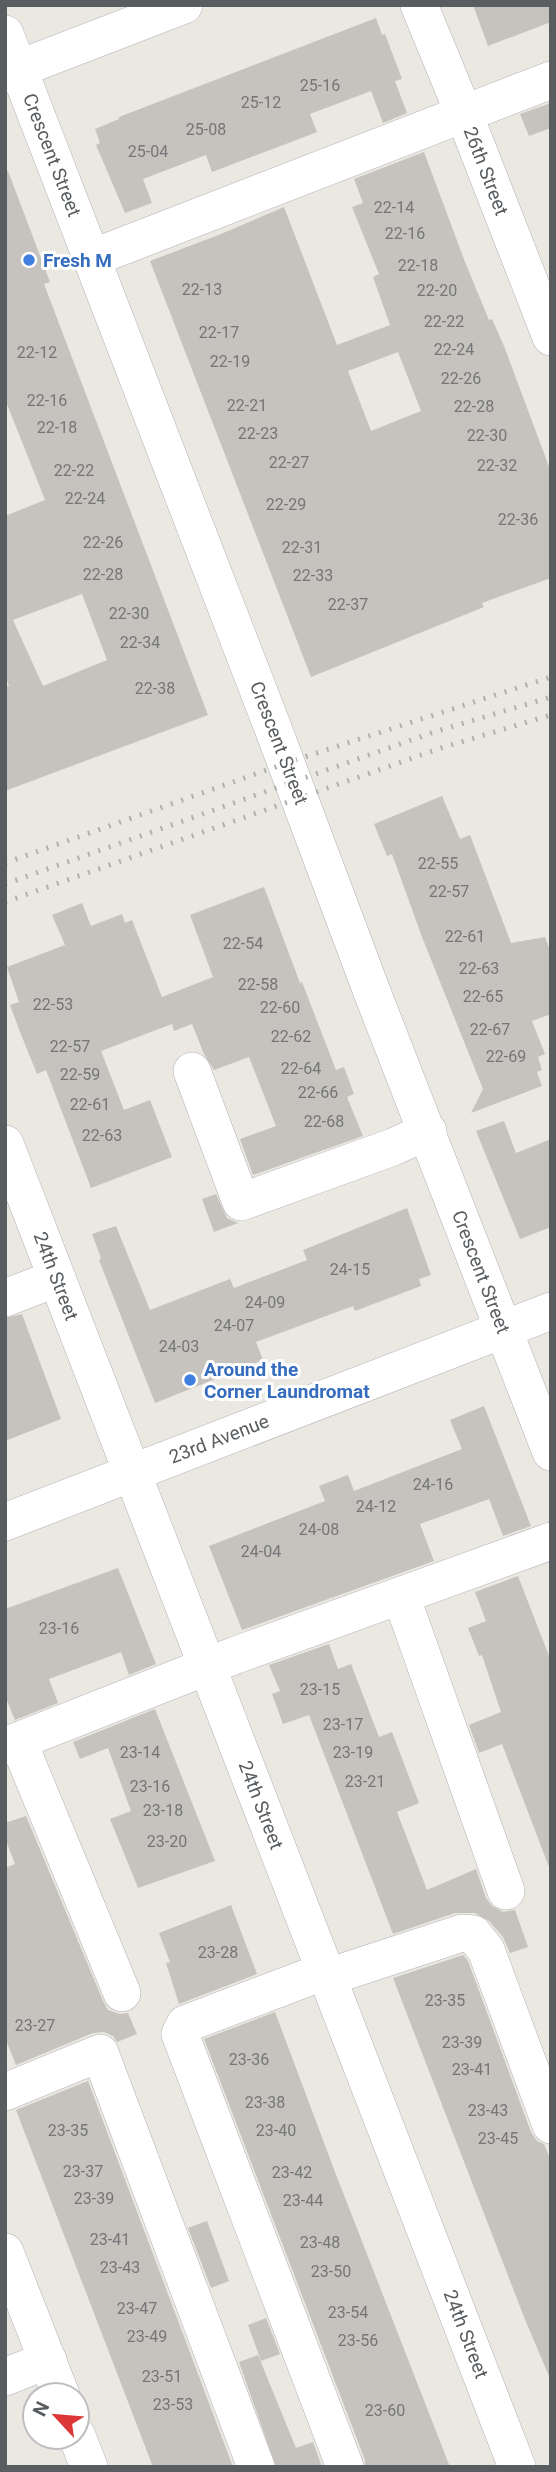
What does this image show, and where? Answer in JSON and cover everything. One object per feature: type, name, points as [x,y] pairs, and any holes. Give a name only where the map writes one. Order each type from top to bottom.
[{"type":"street","points":[[12,71],[184,5]]},
{"type":"street","name":"26th Street","points":[[419,5],[551,337]]},
{"type":"street","name":"Crescent Street","points":[[5,34],[12,71],[92,258],[551,1452]]},
{"type":"street","points":[[92,258],[551,80]]},
{"type":"street","points":[[192,1070],[241,1202],[393,1147],[428,1131]]},
{"type":"street","name":"24th Street","points":[[5,1143],[517,2467]]},
{"type":"street","points":[[5,1298],[57,1278]]},
{"type":"street","name":"23rd Avenue","points":[[5,1522],[551,1311]]},
{"type":"street","points":[[122,1993],[12,1744],[207,1667],[551,1541]]},
{"type":"street","points":[[401,1596],[506,1891]]},
{"type":"street","points":[[345,2467],[180,2034],[185,2024],[326,1974],[462,1933],[473,1934],[486,1951],[551,2125]]},
{"type":"street","points":[[5,2092],[100,2053],[256,2467]]},
{"type":"street","points":[[5,2252],[56,2381]]},
{"type":"street","points":[[5,2377],[48,2360]]},
{"type":"building","points":[[473,5],[551,5],[551,22],[488,46]]},
{"type":"building","points":[[376,18],[402,79],[395,81],[407,113],[383,123],[371,91],[310,114],[317,132],[286,144],[212,172],[206,155],[143,179],[152,203],[125,213],[96,145],[100,143],[95,129],[119,117]]},
{"type":"building","points":[[551,103],[551,128],[529,136],[520,114]]},
{"type":"building","points":[[424,152],[465,262],[489,320],[492,319],[504,346],[551,472],[551,578],[482,603],[484,607],[311,677],[150,261],[284,207],[337,345],[390,325],[373,277],[379,274],[352,207],[363,203],[354,179]],"holes":[[[398,352],[421,411],[371,431],[348,371]]]},
{"type":"building","points":[[8,171],[50,282],[44,284],[208,715],[5,791],[5,687],[9,686],[5,676],[5,516],[45,500],[5,399],[5,172]],"holes":[[[82,594],[107,660],[43,686],[13,620]]]},
{"type":"building","points":[[442,796],[460,839],[470,835],[511,943],[545,937],[551,953],[551,1014],[532,1021],[545,1054],[538,1057],[542,1070],[537,1072],[542,1086],[471,1113],[483,1089],[392,854],[387,856],[374,824]]},
{"type":"building","points":[[264,887],[336,1070],[344,1067],[354,1094],[347,1097],[363,1136],[253,1175],[240,1139],[276,1126],[249,1057],[214,1070],[204,1054],[192,1024],[174,1031],[172,1024],[101,1051],[124,1110],[150,1100],[172,1157],[91,1188],[46,1070],[37,1074],[20,1032],[10,1005],[19,1002],[7,967],[65,945],[52,915],[82,903],[91,926],[122,914],[125,923],[132,920],[162,997],[213,977],[190,915]]},
{"type":"building","points":[[504,1121],[516,1153],[551,1139],[551,1227],[520,1239],[476,1131]]},
{"type":"building","points":[[216,1194],[227,1218],[238,1223],[214,1232],[202,1199]]},
{"type":"building","points":[[407,1208],[431,1275],[419,1279],[421,1286],[355,1311],[353,1306],[256,1342],[263,1360],[155,1403],[99,1260],[101,1258],[92,1234],[116,1226],[150,1310],[230,1279],[234,1288],[307,1260],[303,1250]]},
{"type":"building","points":[[22,1314],[61,1419],[5,1441],[5,1318]]},
{"type":"building","points":[[484,1406],[531,1526],[503,1536],[489,1499],[420,1524],[434,1561],[242,1630],[209,1546],[325,1501],[319,1486],[348,1475],[354,1491],[462,1449],[450,1420]]},
{"type":"building","points":[[118,1568],[156,1664],[129,1675],[121,1652],[49,1679],[58,1703],[15,1720],[5,1696],[5,1609]]},
{"type":"building","points":[[518,1576],[551,1661],[551,1867],[502,1744],[479,1753],[469,1725],[501,1712],[482,1655],[479,1656],[468,1628],[486,1621],[475,1592]]},
{"type":"building","points":[[329,1644],[338,1669],[351,1664],[379,1737],[392,1732],[419,1803],[397,1812],[427,1890],[476,1869],[486,1898],[492,1906],[503,1912],[515,1910],[528,1947],[510,1953],[503,1937],[489,1921],[475,1913],[455,1913],[393,1934],[309,1715],[283,1724],[272,1694],[280,1691],[269,1665]]},
{"type":"building","points":[[155,1709],[215,1861],[138,1888],[110,1819],[131,1811],[108,1748],[80,1759],[73,1742]]},
{"type":"building","points":[[26,1816],[103,2001],[108,2010],[120,2014],[128,2013],[137,2034],[117,2042],[113,2036],[104,2032],[93,2033],[16,2065],[5,2038],[5,1868],[15,1864],[5,1838],[5,1823]]},
{"type":"building","points":[[231,1905],[257,1974],[179,2004],[166,1963],[170,1962],[159,1933]]},
{"type":"building","points":[[463,1955],[468,1961],[531,2132],[537,2141],[544,2144],[551,2161],[551,2381],[393,1978]]},
{"type":"building","points":[[275,2012],[450,2467],[365,2467],[365,2460],[204,2039]]},
{"type":"building","points":[[88,2081],[233,2467],[153,2467],[16,2110]]},
{"type":"building","points":[[207,2221],[229,2281],[211,2288],[188,2228]]},
{"type":"building","points":[[266,2318],[280,2354],[261,2361],[248,2325]]},
{"type":"building","points":[[258,2355],[296,2448],[313,2442],[322,2467],[276,2467],[239,2362]]},
{"type":"railway","points":[[5,863],[295,760],[551,677]]},
{"type":"railway","points":[[5,884],[434,732],[551,697]]},
{"type":"railway","points":[[5,902],[441,748],[551,715]]},
{"type":"place","name":"Fresh M","points":[[29,260]]},
{"type":"place","name":"Around the Corner Laundromat","points":[[190,1380]]}]
